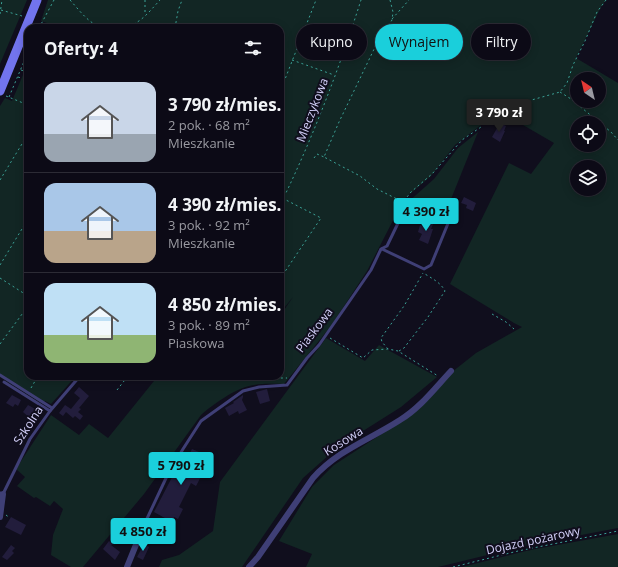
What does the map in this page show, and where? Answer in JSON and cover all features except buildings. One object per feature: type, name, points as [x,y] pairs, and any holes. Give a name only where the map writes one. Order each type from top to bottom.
[{"type":"main road","points":[[28,24],[37,0]]},
{"type":"main road","points":[[2,93],[24,35]]},
{"type":"street","name":"Kosowa","points":[[249,567],[258,557],[313,478],[321,469],[347,449],[389,427],[412,412],[451,371]]},
{"type":"street","name":"Szkolna","points":[[0,516],[1,493]]},
{"type":"street","name":"Piaskowa","points":[[127,567],[144,525]]},
{"type":"lane","name":"Piaskowa","points":[[144,525],[167,476],[201,421],[243,391],[259,387],[287,385],[319,345],[371,270],[382,249],[387,246],[401,217],[404,214],[407,214],[425,222]]},
{"type":"lane","points":[[382,249],[424,269],[432,265],[449,222]]},
{"type":"lane","points":[[0,375],[52,408]]},
{"type":"lane","name":"Szkolna","points":[[1,493],[30,439],[52,408],[76,380]]},
{"type":"lane","points":[[4,382],[50,411]]},
{"type":"path","points":[[41,24],[54,0]]},
{"type":"path","points":[[70,0],[94,24]]},
{"type":"path","points":[[145,0],[145,16]]},
{"type":"path","points":[[133,24],[145,16],[160,0]]},
{"type":"path","points":[[176,24],[182,0]]},
{"type":"path","points":[[284,81],[316,0]]},
{"type":"path","name":"Mieczykowa","points":[[284,196],[308,146],[361,0]]},
{"type":"path","points":[[390,0],[393,12],[392,20]]},
{"type":"path","points":[[324,157],[377,43],[392,20],[409,0]]},
{"type":"path","points":[[314,158],[317,154],[324,157],[360,176],[377,189],[403,203],[411,192],[432,174],[462,140],[481,127],[494,111],[497,109],[513,110],[532,99],[560,92],[567,83],[597,12],[606,0]]},
{"type":"path","points":[[0,14],[1,1]]},
{"type":"path","points":[[1,10],[18,15]]},
{"type":"path","points":[[292,60],[334,75]]},
{"type":"path","points":[[9,98],[24,62]]},
{"type":"path","points":[[20,70],[24,72]]},
{"type":"path","points":[[17,76],[21,78]]},
{"type":"path","points":[[560,92],[571,99],[611,132],[618,140]]},
{"type":"path","points":[[2,93],[9,98],[24,104]]},
{"type":"path","points":[[0,180],[24,141]]},
{"type":"path","points":[[284,200],[321,218],[284,273]]},
{"type":"path","points":[[0,265],[24,226]]},
{"type":"path","points":[[388,349],[382,342],[381,338],[404,306],[424,269]]},
{"type":"path","points":[[398,351],[404,348],[428,318],[445,291],[436,280],[423,273]]},
{"type":"path","points":[[0,278],[24,293]]},
{"type":"path","points":[[0,344],[24,311]]},
{"type":"path","points":[[492,314],[506,322],[514,329]]},
{"type":"path","points":[[326,335],[363,358],[372,350],[388,349],[398,351],[444,379]]},
{"type":"path","points":[[284,379],[291,379]]},
{"type":"path","points":[[28,392],[36,380]]},
{"type":"path","points":[[117,390],[125,380]]},
{"type":"path","name":"Dojazd pożarowy","points":[[452,567],[518,551],[618,531]]},
{"type":"green space","points":[[0,0],[27,0],[0,64]]},
{"type":"green space","points":[[48,0],[606,0],[601,7],[576,58],[600,72],[570,72],[570,108],[606,108],[606,76],[618,83],[618,528],[529,545],[438,567],[306,567],[312,554],[279,541],[312,487],[334,465],[417,411],[452,372],[476,353],[522,327],[450,284],[509,163],[531,174],[554,143],[494,108],[481,125],[455,145],[431,176],[404,199],[367,271],[331,326],[284,384],[258,384],[237,390],[201,415],[144,494],[83,567],[71,567],[51,555],[53,535],[63,509],[54,501],[50,506],[36,497],[34,498],[17,486],[25,477],[16,469],[51,415],[79,435],[89,424],[108,438],[155,380],[284,380],[284,310],[293,297],[284,308],[284,24],[50,24],[41,21]]},
{"type":"green space","points":[[24,72],[24,380],[72,380],[51,404],[45,401],[43,404],[0,377],[0,106],[5,98],[12,101]]},
{"type":"green space","points":[[478,132],[443,219],[407,203],[434,179],[458,148]]},
{"type":"green space","points":[[326,338],[365,361],[379,345],[437,377],[401,407],[329,455],[303,478],[242,567],[159,567],[162,560],[179,555],[213,531],[220,482]]},
{"type":"green space","points":[[618,534],[618,567],[462,567],[530,550]]}]
